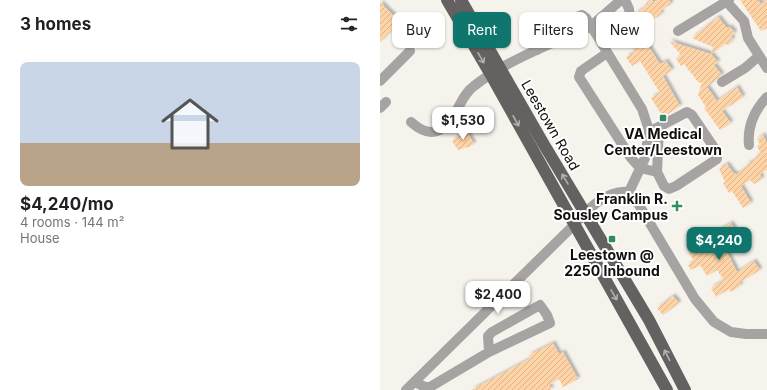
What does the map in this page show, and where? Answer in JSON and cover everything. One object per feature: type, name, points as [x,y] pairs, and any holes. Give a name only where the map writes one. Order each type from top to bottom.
[{"type":"main road","name":"Leestown Road","points":[[447,0],[496,72],[585,213],[649,320],[685,390]]},
{"type":"main road","name":"Leestown Road","points":[[461,0],[574,225],[667,390]]},
{"type":"street","points":[[607,12],[621,0]]},
{"type":"street","points":[[625,0],[629,12]]},
{"type":"street","points":[[678,30],[726,1],[744,21],[748,38],[767,68]]},
{"type":"street","points":[[537,50],[531,38],[536,32],[582,15],[586,18],[642,109],[649,132],[645,158],[629,192]]},
{"type":"street","points":[[411,122],[424,132],[431,132],[441,129],[451,120],[458,110],[464,96],[473,86],[537,50],[577,34],[596,22]]},
{"type":"street","points":[[380,81],[410,51]]},
{"type":"street","points":[[607,53],[581,71],[579,77],[631,158],[640,168],[657,172]]},
{"type":"street","points":[[722,82],[745,68],[759,56]]},
{"type":"street","points":[[749,145],[748,138],[750,123],[754,113],[767,97]]},
{"type":"street","points":[[649,132],[659,126],[687,112],[692,115],[717,152],[717,159],[669,189],[664,186],[657,172],[659,126]]},
{"type":"street","points":[[406,390],[585,213],[598,202],[613,193],[621,191],[629,192],[639,205],[695,299],[714,322],[731,332],[767,334]]},
{"type":"street","points":[[415,382],[426,389],[489,352],[550,323],[547,315],[540,305],[492,332],[488,336],[489,352]]},
{"type":"building","points":[[651,0],[654,2],[657,0],[669,0],[671,4],[660,11],[662,14],[654,19],[654,12],[638,12],[647,6],[645,4]]},
{"type":"building","points":[[740,0],[758,0],[761,4],[767,0],[767,28],[761,31]]},
{"type":"building","points":[[380,2],[392,14],[392,30],[380,42]]},
{"type":"building","points":[[718,17],[727,28],[730,27],[735,33],[731,36],[733,39],[729,45],[725,44],[711,54],[713,47],[692,38]]},
{"type":"building","points":[[669,41],[711,54],[718,62],[714,65],[722,75],[707,87],[717,101],[737,87],[743,97],[722,111],[731,123],[720,130],[704,108],[706,107],[698,95],[702,83],[698,82],[684,64],[681,66],[676,59],[681,55]]},
{"type":"building","points":[[632,48],[650,48],[660,64],[666,61],[672,70],[663,76],[680,106],[663,117],[651,98],[660,93],[640,61],[632,66],[626,57],[635,52]]},
{"type":"building","points":[[467,132],[474,144],[467,148],[458,150],[452,141],[459,135]]},
{"type":"building","points":[[763,135],[767,143],[767,170],[760,174],[762,179],[754,184],[750,180],[741,186],[751,203],[743,208],[732,191],[729,193],[723,183],[725,182],[719,169],[727,164],[736,175],[747,167],[746,165],[761,154],[757,146],[760,144],[757,139]]},
{"type":"building","points":[[731,223],[736,232],[718,243],[725,252],[727,252],[737,272],[754,261],[760,270],[739,283],[741,285],[731,292],[729,289],[716,297],[711,288],[724,280],[717,270],[707,276],[700,265],[691,270],[688,265],[694,261],[687,249],[700,241],[698,239],[709,232],[711,235]]},
{"type":"building","points":[[673,296],[679,303],[663,315],[657,308]]},
{"type":"building","points":[[553,343],[559,354],[563,352],[578,379],[563,387],[559,379],[549,385],[552,390],[471,390],[531,358],[529,355]]},
{"type":"place","name":"VA Medical Center/Leestown","points":[[663,118]]},
{"type":"place","name":"Franklin R. Sousley Campus","points":[[677,206]]},
{"type":"place","name":"Leestown @ 2250 Inbound","points":[[612,239]]}]
